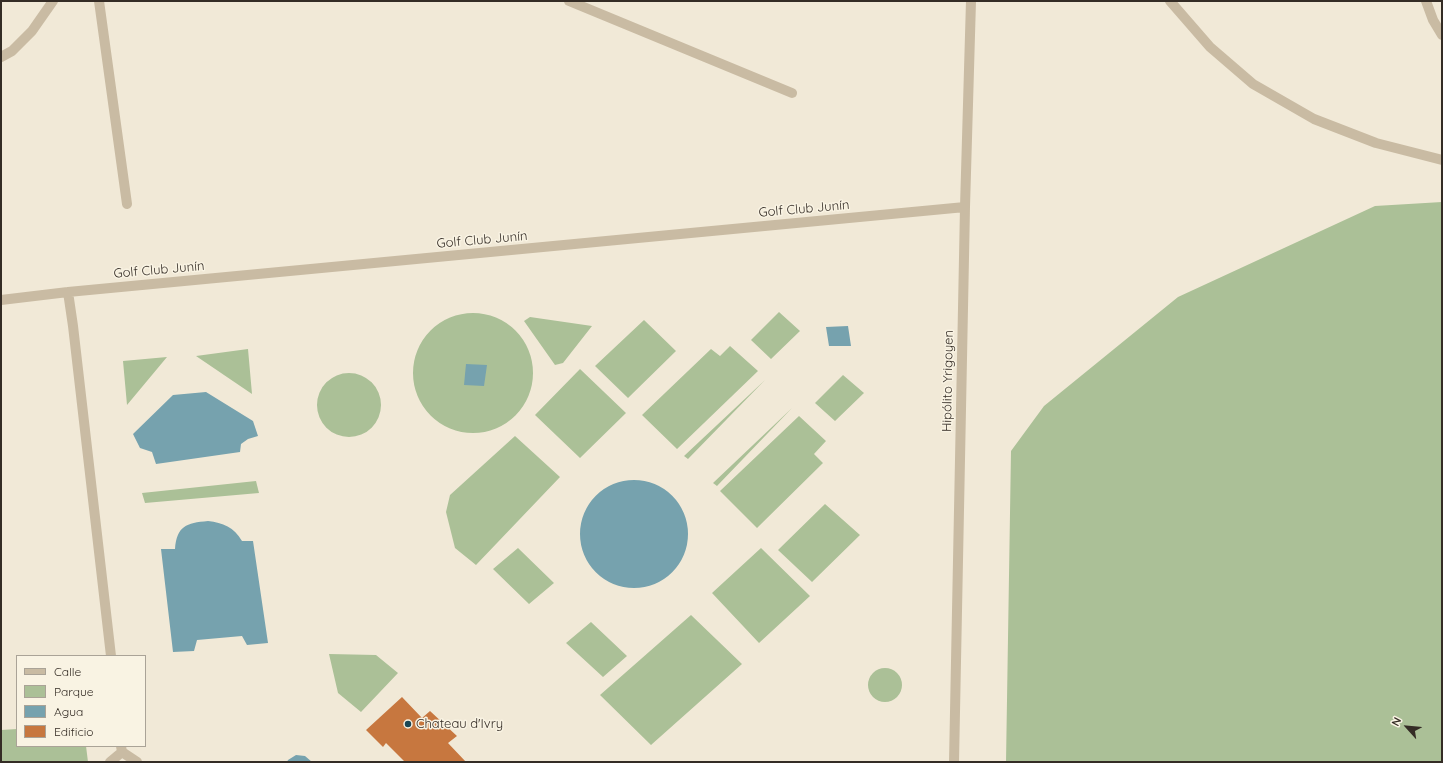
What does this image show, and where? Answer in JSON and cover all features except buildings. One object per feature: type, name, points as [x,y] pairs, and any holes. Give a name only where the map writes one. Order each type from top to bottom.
[{"type":"street","points":[[1,57],[12,51],[27,36],[53,1]]},
{"type":"street","points":[[99,1],[127,204]]},
{"type":"street","points":[[569,1],[792,93]]},
{"type":"street","name":"Hipólito Yrigoyen","points":[[954,762],[965,207],[971,1]]},
{"type":"street","points":[[1170,1],[1210,47],[1253,84],[1314,119],[1376,143],[1442,160]]},
{"type":"street","points":[[1426,1],[1433,20],[1442,35]]},
{"type":"street","name":"Golf Club Junín","points":[[1,300],[68,292],[965,207]]},
{"type":"street","points":[[68,292],[111,655]]},
{"type":"street","points":[[110,762],[122,749],[137,762]]},
{"type":"green space","points":[[1442,202],[1442,762],[1006,762],[1011,451],[1044,406],[1178,297],[1375,206]]},
{"type":"green space","points":[[779,312],[800,331],[771,359],[751,340]]},
{"type":"green space","points":[[473,313],[496,317],[516,330],[529,350],[533,373],[529,396],[516,416],[496,429],[473,433],[450,429],[430,416],[417,396],[413,373],[417,350],[430,330],[450,317]]},
{"type":"green space","points":[[530,317],[592,326],[563,363],[555,365],[524,321]]},
{"type":"green space","points":[[644,320],[676,351],[628,398],[595,366]]},
{"type":"green space","points":[[730,346],[758,371],[677,449],[642,415],[711,349],[720,356]]},
{"type":"green space","points":[[248,349],[252,394],[196,356]]},
{"type":"green space","points":[[167,357],[127,405],[123,361]]},
{"type":"green space","points":[[580,369],[626,413],[580,458],[535,415]]},
{"type":"green space","points":[[343,373],[355,373],[372,382],[379,393],[381,405],[379,417],[372,428],[355,437],[343,437],[331,432],[322,423],[317,411],[317,399],[322,387],[331,378]]},
{"type":"green space","points":[[843,375],[864,393],[835,421],[815,403]]},
{"type":"green space","points":[[765,380],[688,459],[684,456]]},
{"type":"green space","points":[[792,408],[717,486],[713,483]]},
{"type":"green space","points":[[799,416],[826,441],[814,454],[823,463],[757,528],[720,491]]},
{"type":"green space","points":[[515,436],[560,477],[476,565],[455,548],[446,512],[450,495]]},
{"type":"green space","points":[[256,481],[259,493],[145,503],[142,493]]},
{"type":"green space","points":[[825,504],[860,535],[812,582],[778,550]]},
{"type":"green space","points":[[518,548],[554,583],[529,604],[493,569]]},
{"type":"green space","points":[[761,548],[810,596],[759,643],[712,593]]},
{"type":"green space","points":[[691,615],[742,664],[651,745],[600,695]]},
{"type":"green space","points":[[591,622],[627,656],[603,677],[566,643]]},
{"type":"green space","points":[[329,654],[376,655],[398,673],[361,712],[338,693]]},
{"type":"green space","points":[[882,668],[888,668],[892,669],[899,675],[902,685],[901,692],[895,699],[888,702],[882,702],[878,701],[871,695],[868,688],[868,682],[869,678],[875,671]]},
{"type":"green space","points":[[16,729],[16,747],[86,747],[88,762],[1,762],[1,730]]},
{"type":"water","points":[[848,326],[851,346],[829,346],[826,327]]},
{"type":"water","points":[[466,364],[487,365],[484,386],[464,385]]},
{"type":"water","points":[[206,392],[253,421],[258,436],[248,439],[241,444],[240,452],[156,464],[152,452],[140,448],[133,434],[173,395]]},
{"type":"water","points":[[634,480],[655,484],[672,496],[684,513],[688,534],[684,555],[672,572],[655,584],[634,588],[613,584],[596,572],[584,555],[580,534],[584,513],[596,496],[613,484]]},
{"type":"water","points":[[208,521],[228,526],[239,536],[242,541],[253,541],[268,643],[247,645],[242,636],[197,640],[194,651],[173,652],[161,549],[175,549],[178,535],[184,527],[194,523]]},
{"type":"water","points":[[296,755],[305,756],[312,762],[287,762]]},
{"type":"place","name":"Chateau d'Ivry","points":[[408,724]]}]
